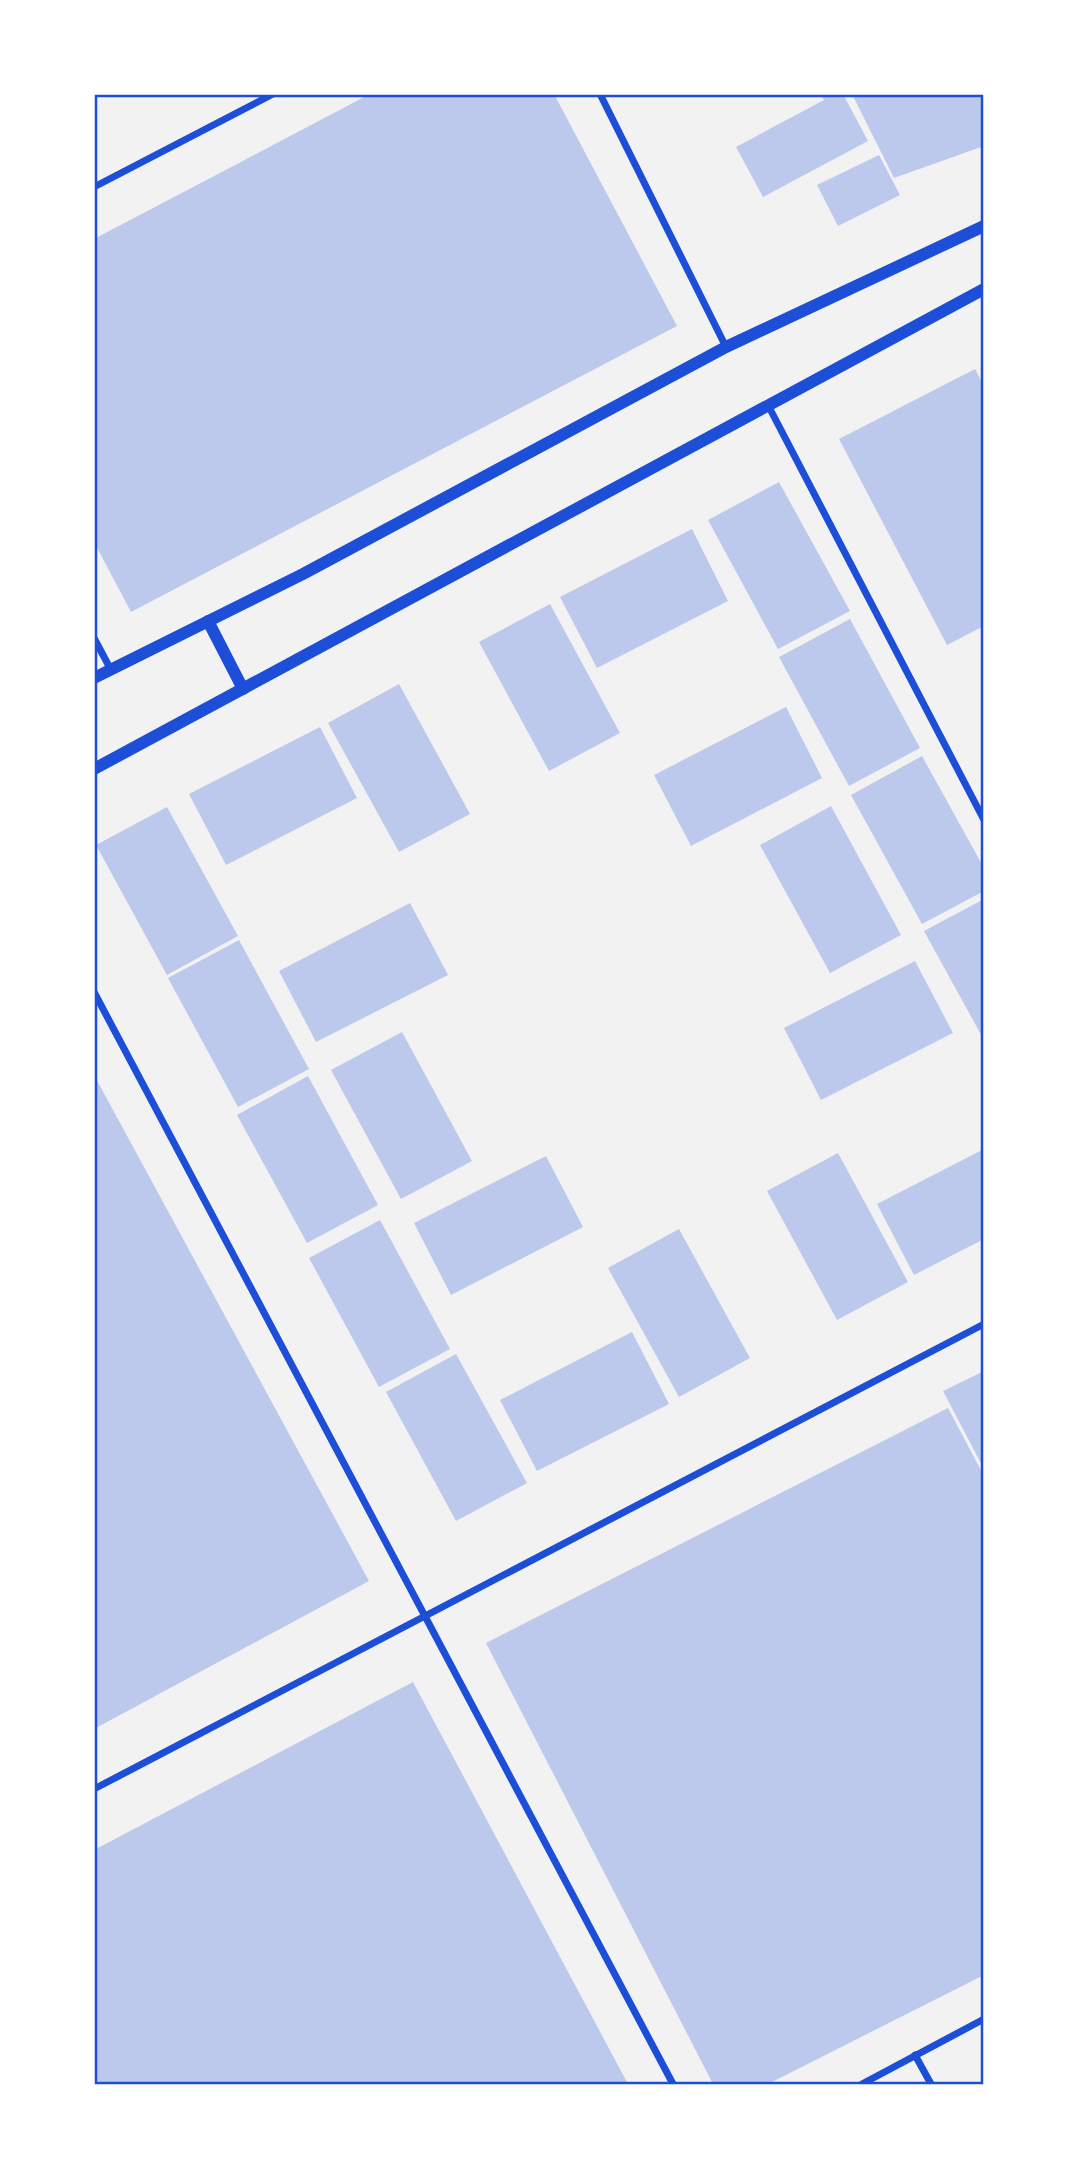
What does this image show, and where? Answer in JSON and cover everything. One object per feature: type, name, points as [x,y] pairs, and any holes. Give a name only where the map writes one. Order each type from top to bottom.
[{"type":"street","points":[[94,187],[273,94]]},
{"type":"street","points":[[600,94],[726,346]]},
{"type":"street","points":[[94,678],[303,574],[726,346],[984,226]]},
{"type":"street","points":[[94,769],[984,289]]},
{"type":"street","points":[[769,407],[984,820]]},
{"type":"street","points":[[208,621],[243,689]]},
{"type":"street","points":[[94,638],[111,670]]},
{"type":"street","points":[[94,992],[673,2084]]},
{"type":"street","points":[[94,1789],[984,1324]]},
{"type":"street","points":[[862,2084],[984,2018]]},
{"type":"street","points":[[915,2055],[931,2084]]},
{"type":"building","points":[[370,94],[554,94],[677,326],[131,612],[94,542],[94,239]]},
{"type":"building","points":[[821,94],[843,94],[868,141],[763,197],[736,147],[824,100]]},
{"type":"building","points":[[852,94],[984,94],[984,146],[894,178]]},
{"type":"building","points":[[879,155],[900,195],[838,226],[817,185]]},
{"type":"building","points":[[975,369],[984,386],[984,626],[947,645],[839,439]]},
{"type":"building","points":[[779,482],[850,611],[778,649],[708,520]]},
{"type":"building","points":[[692,529],[728,601],[597,668],[560,597]]},
{"type":"building","points":[[550,604],[620,733],[549,771],[479,642]]},
{"type":"building","points":[[850,619],[920,748],[849,786],[779,657]]},
{"type":"building","points":[[399,684],[470,814],[399,852],[328,723]]},
{"type":"building","points":[[786,707],[822,778],[691,846],[654,775]]},
{"type":"building","points":[[320,727],[357,798],[226,865],[189,794]]},
{"type":"building","points":[[922,756],[984,868],[984,891],[922,924],[851,795]]},
{"type":"building","points":[[831,806],[901,935],[830,973],[760,845]]},
{"type":"building","points":[[167,807],[238,936],[167,975],[96,845]]},
{"type":"building","points":[[984,899],[984,1040],[924,931]]},
{"type":"building","points":[[410,903],[448,975],[316,1042],[279,971]]},
{"type":"building","points":[[239,940],[309,1069],[238,1107],[168,978]]},
{"type":"building","points":[[915,961],[953,1033],[821,1100],[784,1028]]},
{"type":"building","points":[[402,1032],[472,1161],[401,1199],[331,1070]]},
{"type":"building","points":[[94,1075],[369,1581],[94,1729]]},
{"type":"building","points":[[308,1076],[378,1205],[307,1243],[237,1115]]},
{"type":"building","points":[[984,1149],[984,1239],[914,1275],[877,1204]]},
{"type":"building","points":[[838,1153],[908,1282],[837,1320],[767,1191]]},
{"type":"building","points":[[546,1156],[583,1227],[451,1295],[414,1223]]},
{"type":"building","points":[[380,1220],[450,1349],[379,1387],[309,1258]]},
{"type":"building","points":[[679,1229],[750,1358],[679,1397],[608,1268]]},
{"type":"building","points":[[632,1332],[669,1404],[537,1471],[500,1400]]},
{"type":"building","points":[[456,1354],[527,1483],[456,1521],[386,1392]]},
{"type":"building","points":[[984,1371],[984,1469],[943,1391]]},
{"type":"building","points":[[948,1408],[984,1476],[984,1975],[768,2084],[713,2084],[486,1643]]},
{"type":"building","points":[[413,1682],[628,2084],[94,2084],[94,1850]]}]
